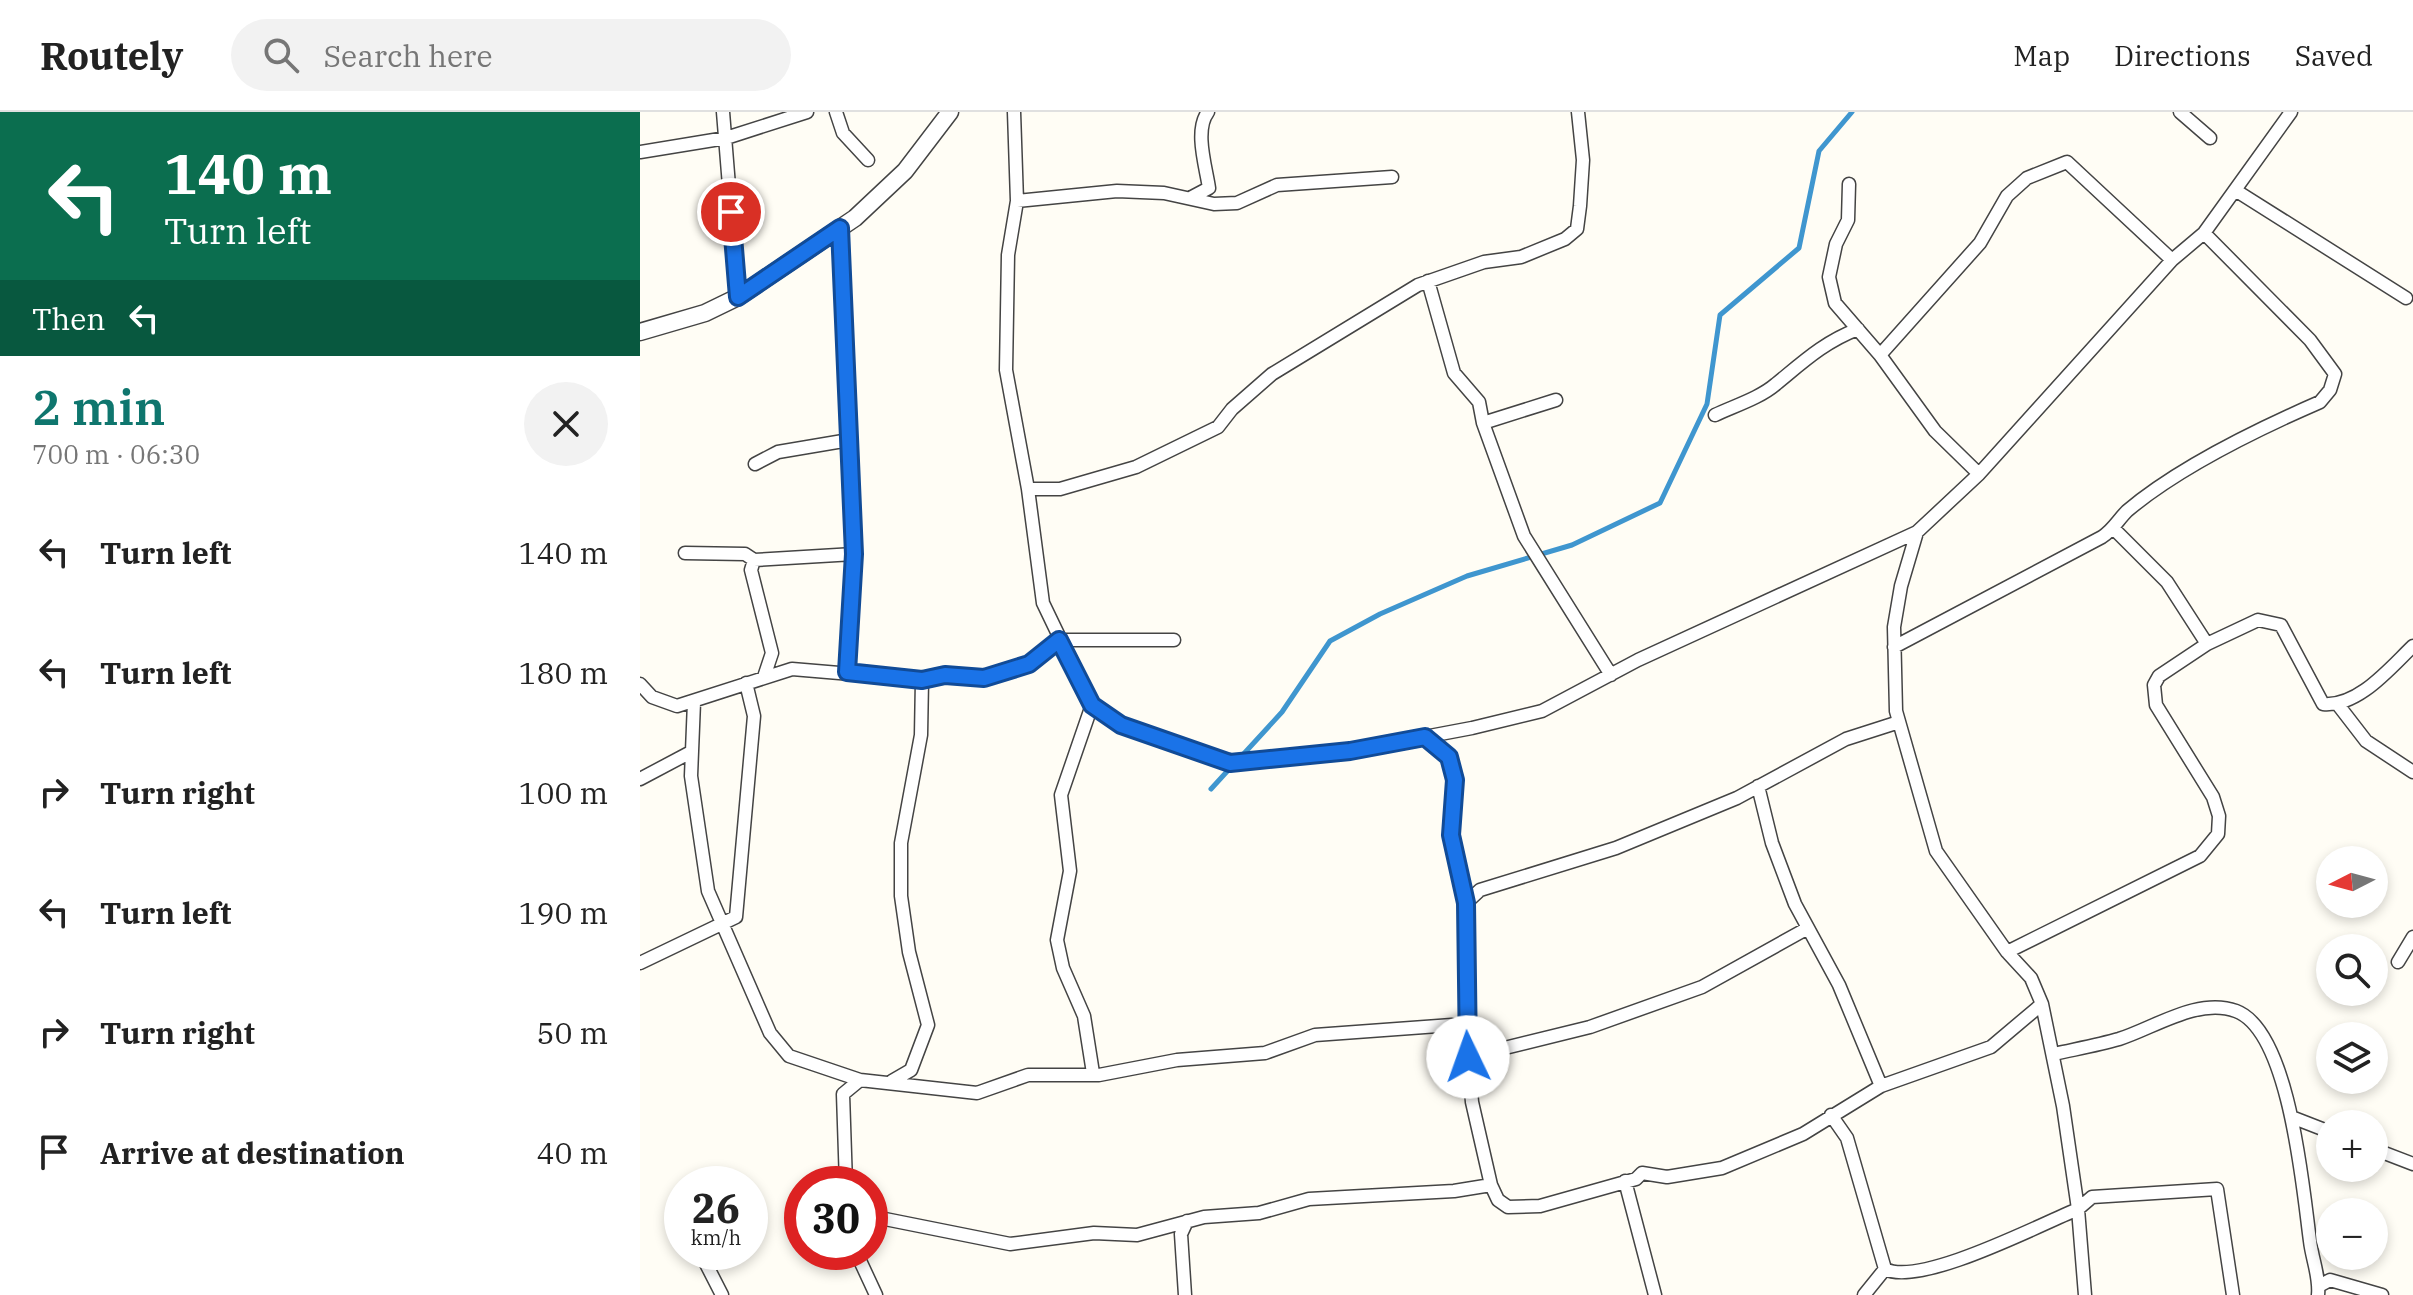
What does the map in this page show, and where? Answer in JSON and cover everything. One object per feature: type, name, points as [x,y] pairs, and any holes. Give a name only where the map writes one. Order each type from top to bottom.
[{"type":"street","points":[[723,112],[738,297]]},
{"type":"street","points":[[640,152],[726,138],[807,112]]},
{"type":"street","points":[[836,112],[843,133],[868,160]]},
{"type":"street","points":[[640,332],[705,313],[738,297],[840,228],[905,171],[950,112]]},
{"type":"street","points":[[1014,112],[1017,201],[1008,255],[1006,370],[1028,489],[1043,603],[1092,705],[1121,725],[1230,763],[1350,751],[1542,711],[1611,675],[1917,532],[1979,474],[2172,260],[2204,233],[2291,112]]},
{"type":"street","points":[[1192,197],[1209,188],[1202,135],[1203,118],[1208,112]]},
{"type":"street","points":[[1028,489],[1060,489],[1136,467],[1218,427],[1232,409],[1272,374],[1329,337],[1428,281],[1484,262],[1521,257],[1565,239],[1577,229],[1583,160],[1578,112]]},
{"type":"street","points":[[2180,112],[2210,138]]},
{"type":"street","points":[[1880,355],[1980,243],[2007,196],[2027,178],[2067,162],[2172,260]]},
{"type":"street","points":[[1017,201],[1117,191],[1192,197],[1214,204],[1237,203],[1277,185],[1392,177]]},
{"type":"street","points":[[1849,184],[1848,220],[1836,244],[1829,277],[1835,303],[1880,355],[1935,431],[1979,474]]},
{"type":"street","points":[[2235,190],[2406,298]]},
{"type":"street","points":[[840,228],[854,554],[847,672]]},
{"type":"street","points":[[1894,647],[2018,584],[2114,529],[2126,513],[2213,455],[2320,402],[2330,390],[2335,374],[2310,340],[2204,233]]},
{"type":"street","points":[[1428,281],[1454,373],[1479,402],[1483,423],[1524,536],[1611,675]]},
{"type":"street","points":[[1715,415],[1774,386],[1800,362],[1834,338],[1858,329]]},
{"type":"street","points":[[1483,423],[1556,400]]},
{"type":"street","points":[[755,464],[778,452],[849,440]]},
{"type":"street","points":[[2114,529],[2167,582],[2207,644]]},
{"type":"street","points":[[1917,532],[1901,586],[1894,647],[1899,722],[1936,851],[2007,952],[2031,978],[2042,1004],[2054,1054],[2078,1209],[2085,1295]]},
{"type":"street","points":[[685,553],[745,554],[754,560],[854,554]]},
{"type":"street","points":[[754,560],[751,570],[772,653],[764,677]]},
{"type":"street","points":[[2007,952],[2200,856],[2218,834],[2219,816],[2213,797],[2156,705],[2154,685],[2159,676],[2207,644],[2258,620],[2281,625],[2301,658],[2316,697],[2323,704],[2339,706],[2353,698],[2413,646]]},
{"type":"street","points":[[640,684],[652,697],[677,706],[792,669],[922,680],[945,675],[984,678],[1029,664],[1059,640],[1174,640]]},
{"type":"street","points":[[892,1081],[911,1070],[928,1025],[909,952],[901,896],[901,843],[921,735],[922,680]]},
{"type":"street","points":[[640,963],[736,917],[741,892],[754,716],[746,683]]},
{"type":"street","points":[[694,702],[691,752],[708,891],[770,1033],[789,1056],[860,1080],[892,1081],[977,1093],[1028,1075],[1099,1075],[1190,1058],[1265,1053],[1315,1035],[1452,1025],[1466,1031]]},
{"type":"street","points":[[1092,705],[1061,795],[1070,871],[1057,940],[1063,968],[1084,1016],[1093,1073]]},
{"type":"street","points":[[2339,706],[2366,741],[2413,772]]},
{"type":"street","points":[[1466,903],[1480,890],[1616,848],[1758,786],[1846,739],[1899,722]]},
{"type":"street","points":[[1425,737],[1449,757],[1455,780],[1451,835],[1466,903],[1466,1031],[1472,1102],[1491,1185],[1498,1200],[1515,1208],[1540,1206],[1636,1179],[1642,1173],[1667,1177],[1722,1168],[1803,1134],[1881,1086],[1991,1047],[2042,1004]]},
{"type":"street","points":[[640,779],[691,752]]},
{"type":"street","points":[[1758,786],[1772,843],[1808,928],[1839,985],[1881,1086]]},
{"type":"street","points":[[1468,1057],[1590,1027],[1702,987],[1808,928]]},
{"type":"street","points":[[2398,962],[2413,937]]},
{"type":"street","points":[[2054,1054],[2119,1039],[2187,1012],[2213,1008],[2235,1010],[2260,1030],[2294,1118],[2312,1259],[2319,1290],[2330,1280],[2382,1295]]},
{"type":"street","points":[[845,1166],[843,1094],[860,1080]]},
{"type":"street","points":[[1831,1115],[1847,1138],[1885,1269],[1897,1275],[1935,1269],[2078,1209],[2092,1197],[2217,1189],[2233,1295]]},
{"type":"street","points":[[2294,1118],[2316,1127]]},
{"type":"street","points":[[2388,1154],[2413,1164]]},
{"type":"street","points":[[1625,1181],[1655,1295]]},
{"type":"street","points":[[888,1220],[1010,1244],[1094,1233],[1137,1235],[1187,1221],[1259,1213],[1309,1199],[1454,1191],[1491,1185]]},
{"type":"street","points":[[1185,1295],[1181,1234],[1187,1221]]},
{"type":"street","points":[[1864,1295],[1885,1269]]},
{"type":"street","points":[[709,1270],[722,1295]]},
{"type":"street","points":[[864,1270],[876,1295]]},
{"type":"waterway","points":[[1239,759],[1282,712],[1330,641],[1380,614],[1467,576],[1572,545],[1660,503],[1707,404],[1720,315],[1799,248],[1819,151],[1852,112]]},
{"type":"waterway","points":[[1211,789],[1232,766]]},
{"type":"route","points":[[731,212],[738,297],[840,228],[854,554],[847,672],[922,680],[945,675],[984,678],[1029,664],[1059,640],[1092,705],[1121,725],[1230,763],[1350,751],[1425,737],[1449,757],[1455,780],[1451,835],[1466,903],[1468,1057]]}]
